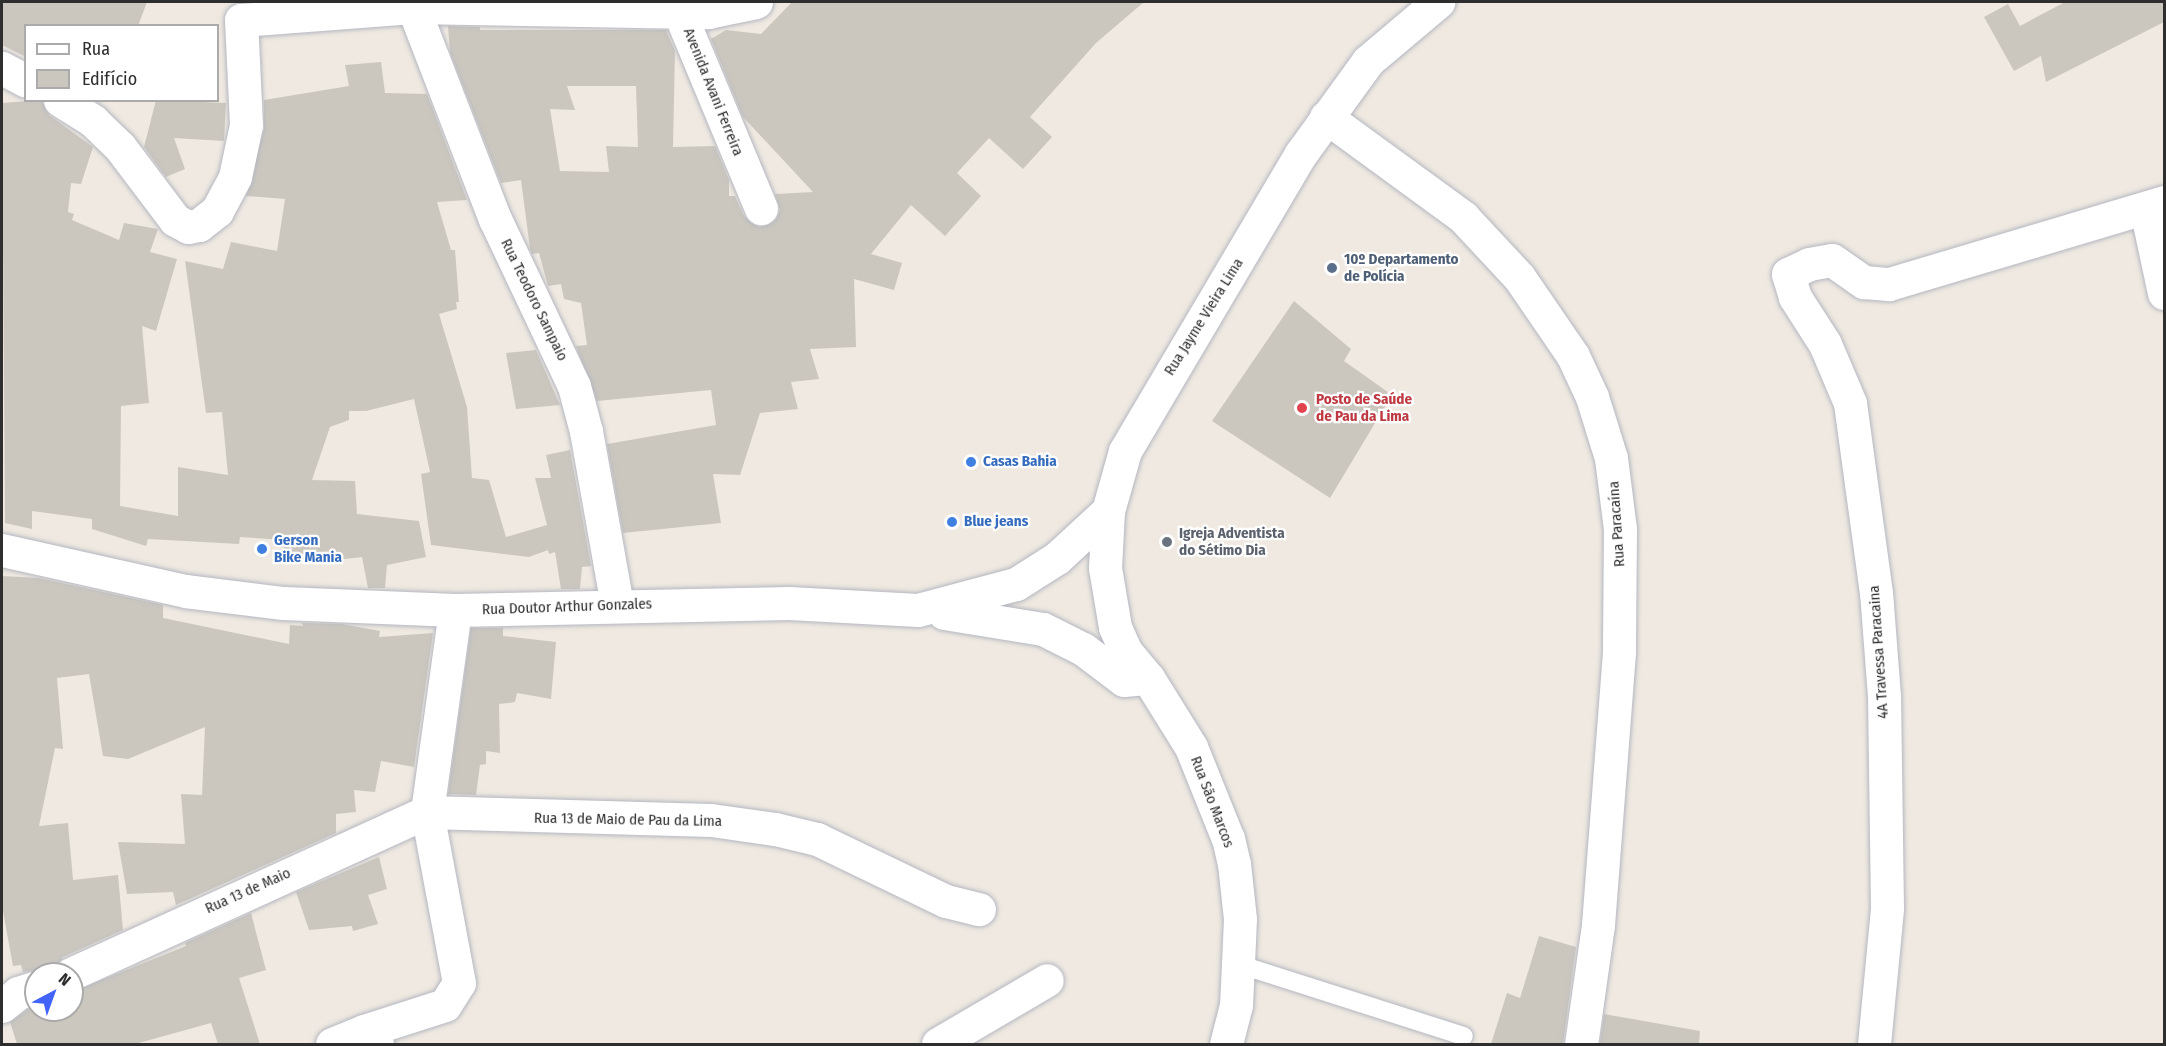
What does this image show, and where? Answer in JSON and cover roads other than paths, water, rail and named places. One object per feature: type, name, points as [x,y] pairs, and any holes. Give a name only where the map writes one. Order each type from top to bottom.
[{"type":"street","points":[[63,102],[93,121],[128,154],[176,220],[188,227],[199,225],[216,211],[235,177],[244,136],[241,20],[413,7],[678,9],[708,12],[756,2]]},
{"type":"street","name":"Rua Jayme Vieira Lima","points":[[1148,678],[1126,652],[1109,606],[1105,568],[1108,511],[1125,451],[1156,394],[1196,336],[1326,117],[1368,61],[1438,2]]},
{"type":"street","name":"Rua Teodoro Sampaio","points":[[413,7],[495,219],[574,386],[586,431],[617,605]]},
{"type":"street","name":"Avenida Avani Ferreira","points":[[678,9],[761,208]]},
{"type":"street","points":[[2,68],[24,80]]},
{"type":"street","name":"Rua Paracaína","points":[[1326,117],[1463,217],[1519,278],[1573,356],[1592,397],[1611,458],[1620,529],[1619,652],[1598,925],[1581,1044]]},
{"type":"street","points":[[2155,206],[2164,293]]},
{"type":"street","name":"4A Travessa Paracaina","points":[[1874,1044],[1887,908],[1884,708],[1876,593],[1850,403],[1825,344],[1795,297],[1788,274],[1809,264],[1832,260],[1864,282],[1889,284],[2155,206]]},
{"type":"street","name":"Rua Doutor Arthur Gonzales","points":[[2,550],[185,591],[282,603],[455,610],[789,603],[918,610],[1016,584],[1057,558],[1108,511]]},
{"type":"street","points":[[332,1044],[370,1038],[445,1005],[459,983],[427,812],[455,610]]},
{"type":"street","points":[[918,610],[1043,629],[1083,649],[1124,680],[1148,678]]},
{"type":"street","name":"Rua São Marcos","points":[[1148,678],[1191,747],[1228,839],[1240,919],[1236,1005],[1226,1044]]},
{"type":"street","name":"Rua 13 de Maio","points":[[84,968],[427,812],[512,817]]},
{"type":"street","name":"Rua 13 de Maio de Pau da Lima","points":[[512,817],[711,820],[775,829],[816,839],[946,901],[979,909]]},
{"type":"street","points":[[938,1044],[1047,980]]},
{"type":"street","points":[[2,1006],[24,991]]},
{"type":"lane","points":[[1238,964],[1464,1036]]},
{"type":"place","name":"10º Departamento de Polícia","points":[[1332,268]]},
{"type":"place","name":"Posto de Saúde de Pau da Lima","points":[[1302,408]]},
{"type":"place","name":"Casas Bahia","points":[[971,462]]},
{"type":"place","name":"Blue jeans","points":[[952,522]]},
{"type":"place","name":"Igreja Adventista do Sétimo Dia","points":[[1167,542]]},
{"type":"place","name":"Gerson Bike Mania","points":[[262,549]]}]
